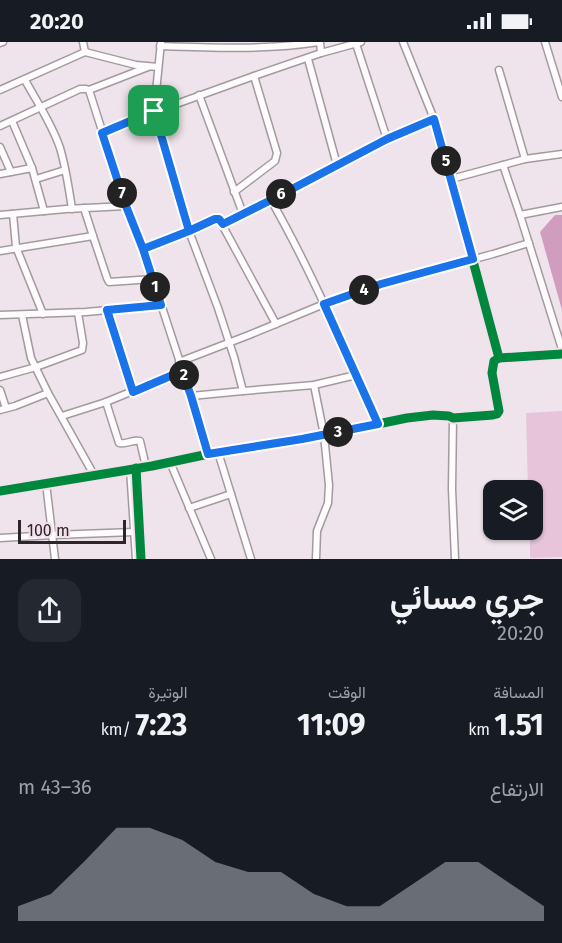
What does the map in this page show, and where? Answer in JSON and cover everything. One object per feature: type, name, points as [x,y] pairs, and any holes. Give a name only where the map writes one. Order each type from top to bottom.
[{"type":"street","points":[[83,42],[85,52]]},
{"type":"street","points":[[243,391],[219,308],[189,231],[154,111],[160,44],[236,49],[320,42],[321,54]]},
{"type":"street","points":[[403,42],[434,119],[499,358]]},
{"type":"street","points":[[545,42],[562,97]]},
{"type":"street","points":[[102,133],[199,95],[358,43],[387,139]]},
{"type":"street","points":[[0,90],[85,52],[158,67]]},
{"type":"street","points":[[308,59],[337,165]]},
{"type":"street","points":[[0,126],[80,89],[89,90],[148,66]]},
{"type":"street","points":[[499,70],[525,159]]},
{"type":"street","points":[[234,192],[275,161],[278,153],[254,76]]},
{"type":"street","points":[[25,80],[59,147],[72,209]]},
{"type":"street","points":[[89,90],[126,206],[153,279],[208,454]]},
{"type":"street","points":[[199,95],[243,214]]},
{"type":"street","points":[[223,224],[387,139],[434,119]]},
{"type":"street","points":[[12,121],[36,179],[44,211]]},
{"type":"street","points":[[0,147],[10,172]]},
{"type":"street","points":[[452,179],[525,159],[562,154]]},
{"type":"street","points":[[503,165],[562,349]]},
{"type":"street","points":[[0,174],[32,168]]},
{"type":"street","points":[[36,179],[65,171]]},
{"type":"street","points":[[271,200],[299,251],[378,424]]},
{"type":"street","points":[[0,215],[126,206]]},
{"type":"street","points":[[520,215],[562,207]]},
{"type":"street","points":[[84,208],[109,282],[153,279]]},
{"type":"street","points":[[12,214],[16,248],[43,314]]},
{"type":"street","points":[[143,249],[219,219],[276,324]]},
{"type":"street","points":[[0,251],[93,236]]},
{"type":"street","points":[[179,362],[324,304],[381,284],[529,243]]},
{"type":"street","points":[[0,315],[78,313],[161,305]]},
{"type":"street","points":[[107,310],[133,392]]},
{"type":"street","points":[[0,377],[82,350],[78,313]]},
{"type":"street","points":[[22,315],[29,349],[36,367],[94,475]]},
{"type":"street","points":[[0,491],[433,415],[453,418],[497,414],[499,411],[492,373],[494,360],[562,354]]},
{"type":"street","points":[[62,416],[133,392],[182,371]]},
{"type":"street","points":[[191,396],[314,385],[356,375]]},
{"type":"street","points":[[314,385],[324,435],[329,485],[328,503],[317,531],[316,559]]},
{"type":"street","points":[[0,390],[3,409],[48,393]]},
{"type":"street","points":[[106,402],[119,443],[140,441],[146,467]]},
{"type":"street","points":[[453,418],[452,489],[455,559]]},
{"type":"street","points":[[218,452],[251,559]]},
{"type":"street","points":[[170,462],[211,559]]},
{"type":"street","points":[[130,469],[136,559]]},
{"type":"street","points":[[46,483],[55,559]]},
{"type":"street","points":[[189,508],[231,494]]},
{"type":"street","points":[[0,538],[134,532]]},
{"type":"shaded area","points":[[555,215],[562,215],[562,310],[540,232]]},
{"type":"shaded area","points":[[562,411],[562,557],[530,558],[530,540],[543,540],[543,480],[528,480],[526,413]]},
{"type":"cycle path","points":[[223,224],[387,139],[434,119],[499,358]]},
{"type":"cycle path","points":[[0,491],[152,466],[407,418],[433,415],[453,418],[493,415],[499,411],[492,373],[494,361],[499,358],[562,354]]},
{"type":"cycle path","points":[[136,468],[141,559]]},
{"type":"route","points":[[154,111],[102,133],[143,249],[189,231],[218,218],[223,224],[387,139],[434,119],[473,259],[381,284],[324,304],[378,424],[208,454],[182,371],[133,392],[107,310],[161,305],[143,249],[189,231],[154,111]]}]
